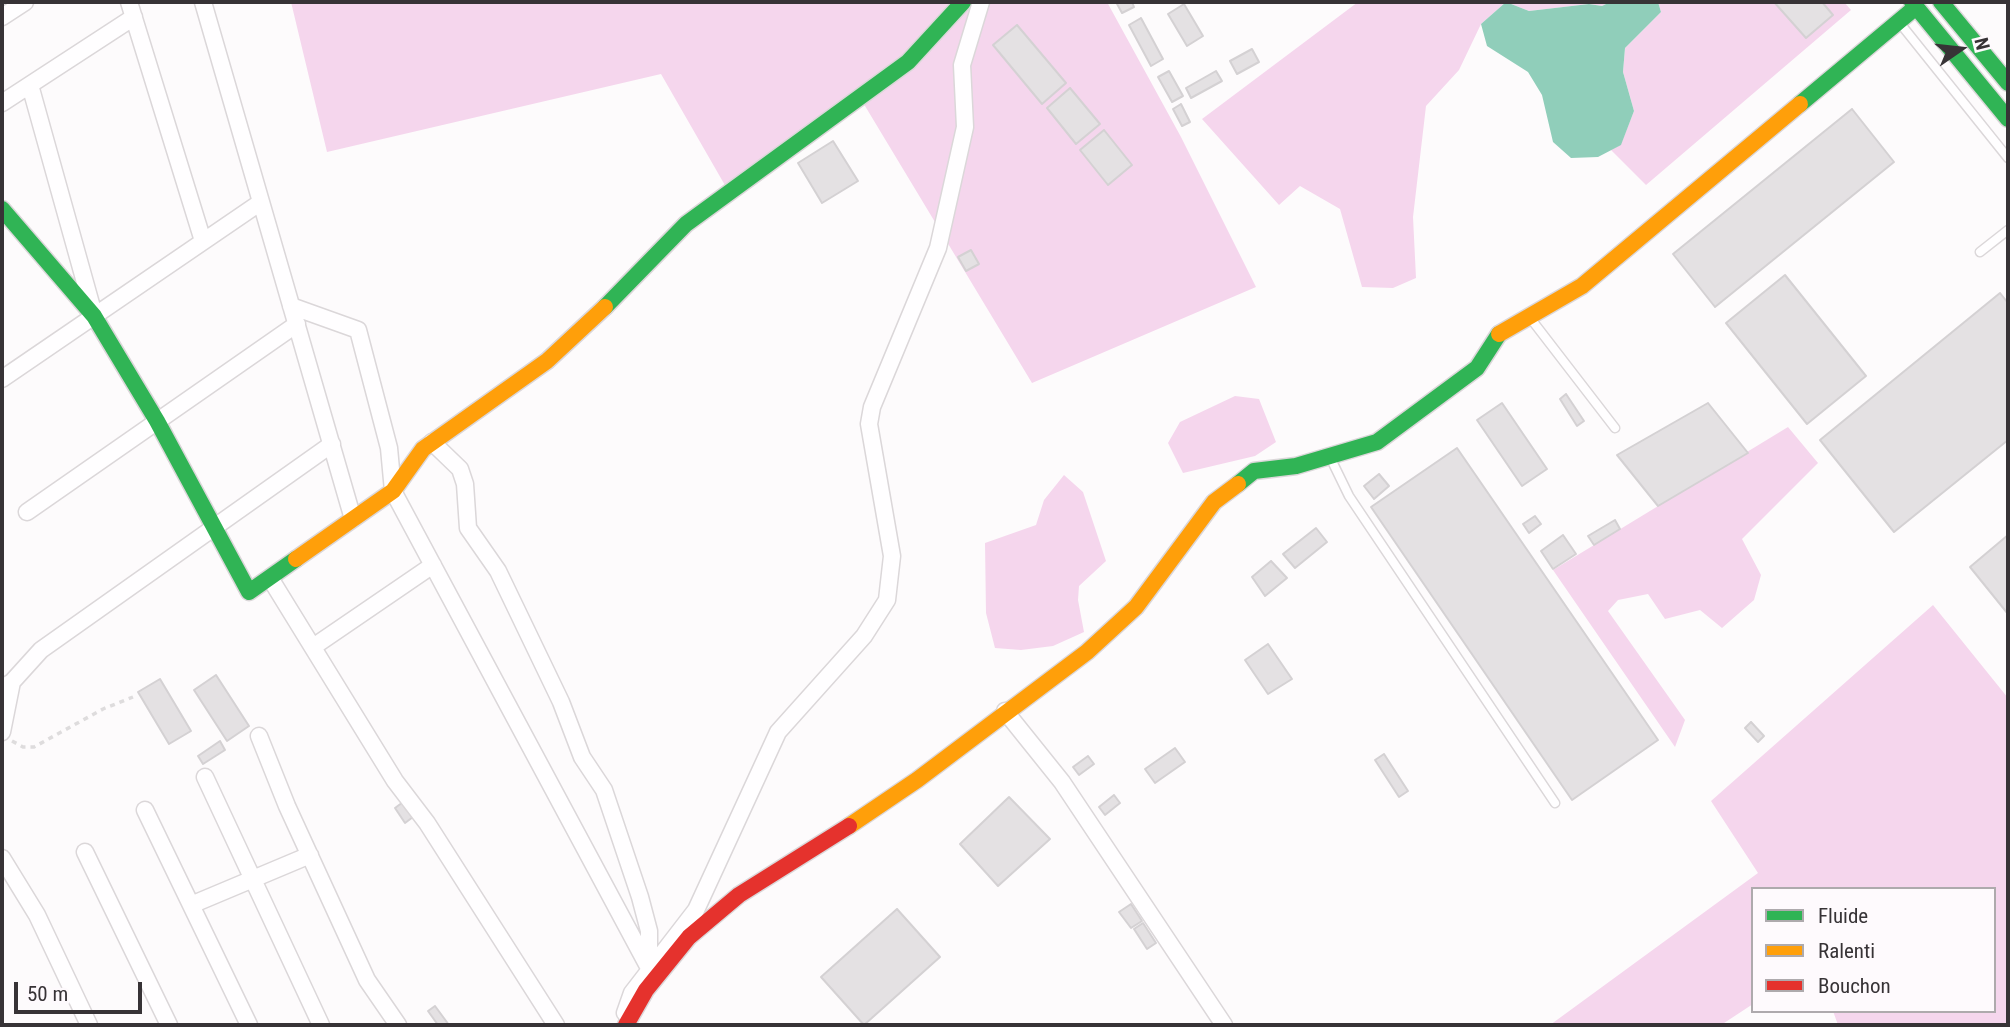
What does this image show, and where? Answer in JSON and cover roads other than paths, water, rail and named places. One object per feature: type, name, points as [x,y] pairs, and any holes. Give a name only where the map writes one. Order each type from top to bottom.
[{"type":"main road","points":[[2,209],[94,316],[157,421],[249,592],[393,491],[423,449],[547,361],[630,285],[686,224],[777,160],[797,140],[834,113],[908,62],[963,2]]},
{"type":"main road","points":[[1941,2],[2008,83]]},
{"type":"main road","points":[[626,1025],[646,990],[689,937],[739,895],[798,860],[917,779],[1087,652],[1136,607],[1214,502],[1254,471],[1296,466],[1377,442],[1477,368],[1500,333],[1582,286],[1899,22],[1914,4],[2008,119]]},
{"type":"street","points":[[2,14],[25,2]]},
{"type":"street","points":[[203,2],[353,519]]},
{"type":"street","points":[[620,1025],[632,993],[696,910],[778,732],[864,636],[887,600],[892,556],[869,424],[872,407],[938,248],[965,127],[962,65],[981,2]]},
{"type":"street","points":[[2,103],[132,10],[204,241]]},
{"type":"street","points":[[30,85],[94,316]]},
{"type":"street","points":[[2,379],[261,202]]},
{"type":"street","points":[[291,306],[358,330],[389,448],[393,491],[649,968]]},
{"type":"street","points":[[27,512],[297,324]]},
{"type":"street","points":[[432,442],[460,469],[465,484],[468,528],[498,571],[561,702],[582,757],[604,790],[649,931],[649,968]]},
{"type":"street","points":[[6,736],[7,685],[41,650],[332,444]]},
{"type":"street","points":[[313,647],[433,565]]},
{"type":"street","points":[[270,578],[387,769],[427,823],[556,1025]]},
{"type":"street","points":[[1005,711],[1062,782],[1224,1025]]},
{"type":"street","points":[[259,736],[367,980],[398,1025]]},
{"type":"street","points":[[205,777],[321,1025]]},
{"type":"street","points":[[145,810],[249,1025]]},
{"type":"street","points":[[85,852],[169,1025]]},
{"type":"street","points":[[191,905],[310,855]]},
{"type":"street","points":[[2,858],[37,915],[89,1025]]},
{"type":"lane","points":[[1899,22],[2008,158]]},
{"type":"lane","points":[[1980,252],[2008,230]]},
{"type":"lane","points":[[1530,318],[1615,428]]},
{"type":"lane","points":[[1329,456],[1349,496],[1556,803]]}]
